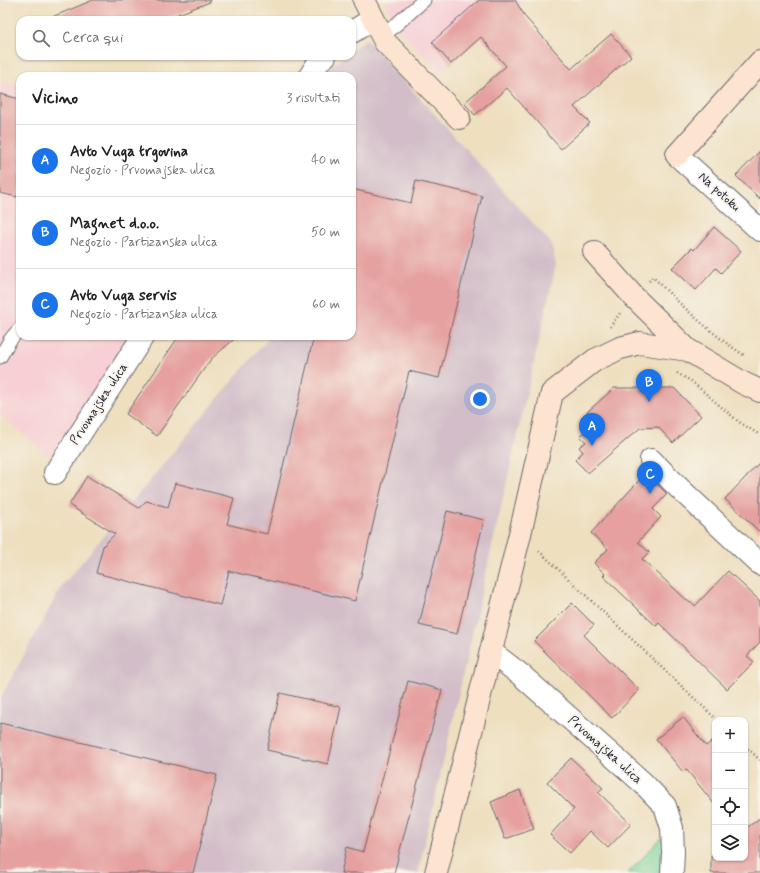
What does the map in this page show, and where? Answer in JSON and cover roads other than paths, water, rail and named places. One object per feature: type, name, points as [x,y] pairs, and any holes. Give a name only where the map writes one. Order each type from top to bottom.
[{"type":"street","points":[[356,29],[373,18],[385,42],[459,118]]},
{"type":"street","name":"Na potoku","points":[[760,62],[677,155],[760,230]]},
{"type":"street","points":[[594,252],[634,297],[688,350],[743,383],[760,391]]},
{"type":"street","name":"Prvomajska ulica","points":[[55,473],[140,340]]},
{"type":"street","points":[[436,873],[492,652],[552,393],[595,360],[620,348],[640,343],[688,350]]},
{"type":"street","points":[[651,460],[760,564]]},
{"type":"street","name":"Prvomajska ulica","points":[[492,652],[521,675],[631,773],[665,806],[672,828],[672,873]]},
{"type":"lane","points":[[373,18],[424,0]]},
{"type":"lane","points":[[304,72],[318,64]]},
{"type":"lane","points":[[0,357],[16,333]]},
{"type":"place","name":"Magnet d.o.o.","points":[[649,402]]},
{"type":"place","name":"Avto Vuga trgovina","points":[[592,446]]},
{"type":"place","name":"Avto Vuga servis","points":[[650,494]]}]
